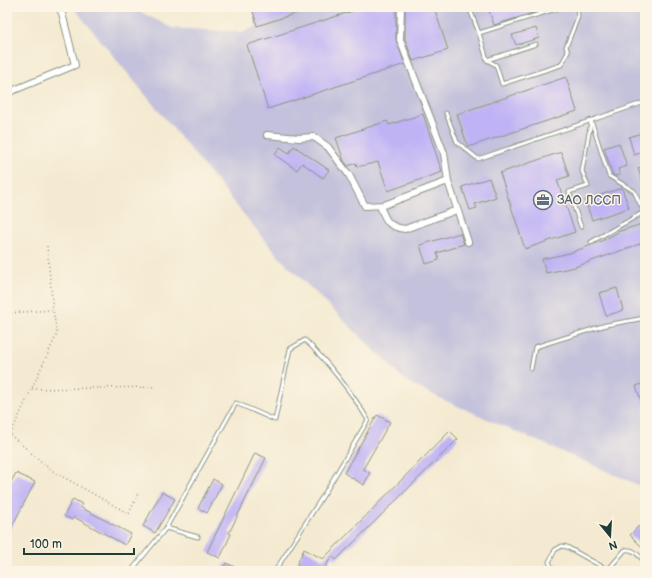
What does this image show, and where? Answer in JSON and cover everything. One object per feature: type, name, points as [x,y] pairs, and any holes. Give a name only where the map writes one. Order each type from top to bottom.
[{"type":"street","points":[[7,93],[75,65],[62,13],[58,7]]},
{"type":"street","points":[[401,7],[400,40],[420,96],[444,153],[448,181],[468,242]]},
{"type":"street","points":[[267,135],[299,138],[314,137],[328,147],[350,175],[365,206],[380,206],[448,181]]},
{"type":"street","points":[[380,206],[387,222],[397,228],[405,229],[458,210]]},
{"type":"lane","points":[[470,7],[487,60],[496,65],[502,84],[561,65],[568,52],[566,47],[578,17],[577,7]]},
{"type":"lane","points":[[479,33],[562,7]]},
{"type":"lane","points":[[487,60],[536,44]]},
{"type":"lane","points":[[446,113],[457,142],[478,158],[645,102]]},
{"type":"lane","points":[[581,227],[570,192],[588,186],[582,171],[591,120]]},
{"type":"lane","points":[[590,242],[644,212],[634,191],[609,176],[591,120]]},
{"type":"lane","points":[[531,369],[535,347],[606,325],[645,318]]},
{"type":"lane","points":[[131,571],[166,528],[236,403],[275,420],[290,349],[305,340],[316,350],[362,409],[368,420],[326,491],[275,571]]},
{"type":"lane","points":[[166,528],[198,537]]},
{"type":"lane","points":[[557,571],[552,568],[549,562],[556,550],[562,546],[567,547],[607,570],[626,550],[629,549],[633,550],[645,562]]},
{"type":"path","points":[[10,435],[57,334],[53,310],[47,246]]},
{"type":"path","points":[[7,313],[53,310]]},
{"type":"path","points":[[32,389],[156,387]]},
{"type":"path","points":[[7,432],[51,470],[129,514],[138,493]]},
{"type":"shaded area","points":[[73,7],[131,7],[172,28],[241,32],[314,7],[645,7],[645,488],[446,401],[407,382],[279,257]]},
{"type":"building","points":[[252,7],[312,7],[312,8],[257,26]]},
{"type":"building","points":[[365,7],[396,7],[396,40],[405,64],[268,109],[247,45]]},
{"type":"building","points":[[405,7],[434,7],[448,50],[413,61],[405,39]]},
{"type":"building","points":[[488,7],[549,7],[549,8],[494,25]]},
{"type":"building","points":[[536,28],[539,38],[516,45],[512,35]]},
{"type":"building","points":[[566,77],[577,111],[468,147],[457,114]]},
{"type":"building","points":[[423,114],[442,172],[388,191],[378,162],[357,167],[356,163],[348,166],[344,161],[336,138],[387,121],[389,125]]},
{"type":"building","points":[[645,132],[645,151],[634,155],[629,137]]},
{"type":"building","points":[[619,143],[627,166],[618,169],[620,175],[615,176],[613,175],[604,148]]},
{"type":"building","points":[[294,146],[329,170],[323,178],[302,163],[297,170],[275,155],[280,147],[289,153]]},
{"type":"building","points":[[561,152],[569,176],[557,180],[575,232],[525,249],[500,173]]},
{"type":"building","points":[[645,166],[645,187],[644,187],[638,168]]},
{"type":"building","points":[[489,178],[496,197],[475,204],[477,208],[470,210],[462,187]]},
{"type":"building","points":[[622,188],[629,208],[592,220],[585,200]]},
{"type":"building","points":[[645,223],[645,242],[575,267],[546,273],[542,259],[570,253],[602,241],[620,231]]},
{"type":"building","points":[[460,233],[464,244],[437,253],[439,260],[426,264],[420,245]]},
{"type":"building","points":[[617,288],[623,310],[606,316],[599,293]]},
{"type":"building","points":[[645,383],[645,409],[644,409],[636,386]]},
{"type":"building","points":[[377,415],[390,422],[363,469],[370,473],[364,485],[344,473]]},
{"type":"building","points":[[450,431],[458,439],[336,560],[332,556],[323,571],[314,571],[306,567],[304,571],[294,571],[304,549],[323,559]]},
{"type":"building","points":[[255,453],[266,458],[229,533],[231,534],[220,558],[207,552]]},
{"type":"building","points":[[16,473],[35,482],[7,536],[7,489]]},
{"type":"building","points":[[213,479],[222,484],[207,513],[198,508]]},
{"type":"building","points":[[162,492],[175,499],[155,533],[143,526]]},
{"type":"building","points":[[73,499],[82,504],[80,507],[131,534],[125,545],[74,517],[72,520],[64,516]]},
{"type":"building","points":[[639,526],[645,532],[645,550],[630,535]]},
{"type":"building","points":[[226,563],[243,571],[222,571]]},
{"type":"place","name":"ЗАО ЛССП","points":[[543,200]]}]
